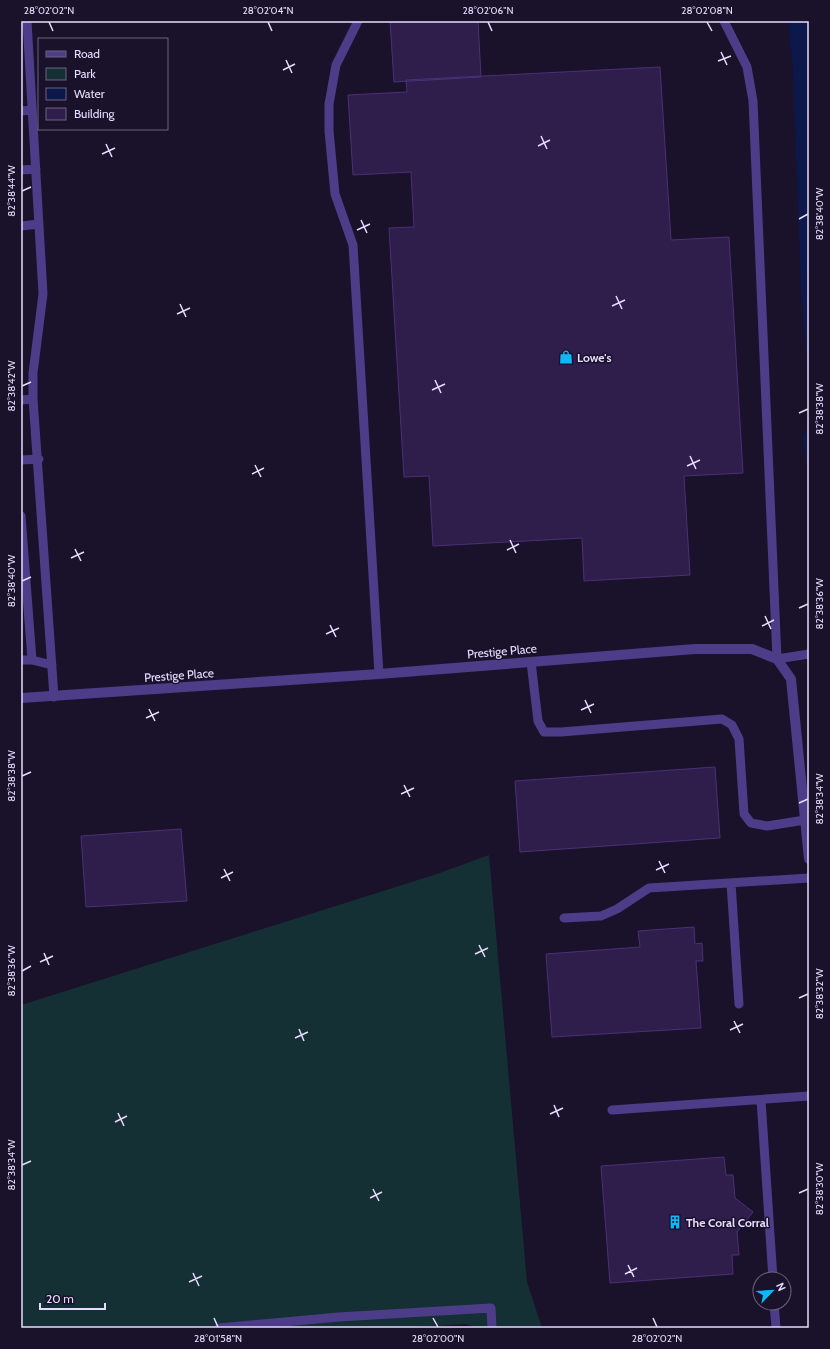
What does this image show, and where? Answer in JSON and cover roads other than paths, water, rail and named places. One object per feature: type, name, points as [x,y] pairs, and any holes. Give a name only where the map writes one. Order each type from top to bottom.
[{"type":"street","name":"Prestige Place","points":[[21,698],[54,697],[379,674],[695,649],[752,649],[777,659]]},
{"type":"street","points":[[777,659],[791,679],[809,859]]},
{"type":"lane","points":[[27,21],[43,294],[33,373],[33,399],[39,459],[54,697]]},
{"type":"lane","points":[[358,21],[336,65],[328,104],[335,194],[353,245],[379,674]]},
{"type":"lane","points":[[724,21],[747,67],[753,101],[777,659],[809,654]]},
{"type":"lane","points":[[21,111],[32,110]]},
{"type":"lane","points":[[21,170],[36,169]]},
{"type":"lane","points":[[21,226],[39,224]]},
{"type":"lane","points":[[21,400],[33,399]]},
{"type":"lane","points":[[21,460],[39,459]]},
{"type":"lane","points":[[21,516],[32,660]]},
{"type":"lane","points":[[21,660],[32,660],[52,666]]},
{"type":"lane","points":[[531,662],[538,721],[544,732],[561,732],[722,719],[732,726],[739,740],[744,814],[751,823],[767,826],[805,820]]},
{"type":"lane","points":[[564,918],[601,916],[616,909],[648,888],[809,878]]},
{"type":"lane","points":[[731,883],[739,1004]]},
{"type":"lane","points":[[612,1110],[809,1096]]},
{"type":"lane","points":[[761,1100],[772,1271]]},
{"type":"lane","points":[[218,1328],[339,1317],[491,1308],[492,1328]]},
{"type":"lane","points":[[775,1311],[776,1328]]},
{"type":"water","points":[[788,21],[809,21],[809,387],[801,292],[793,70]]},
{"type":"water","points":[[809,420],[809,478],[802,435],[804,437]]},
{"type":"place","name":"Lowe's","points":[[566,357]]},
{"type":"place","name":"The Coral Corral","points":[[675,1222]]}]
